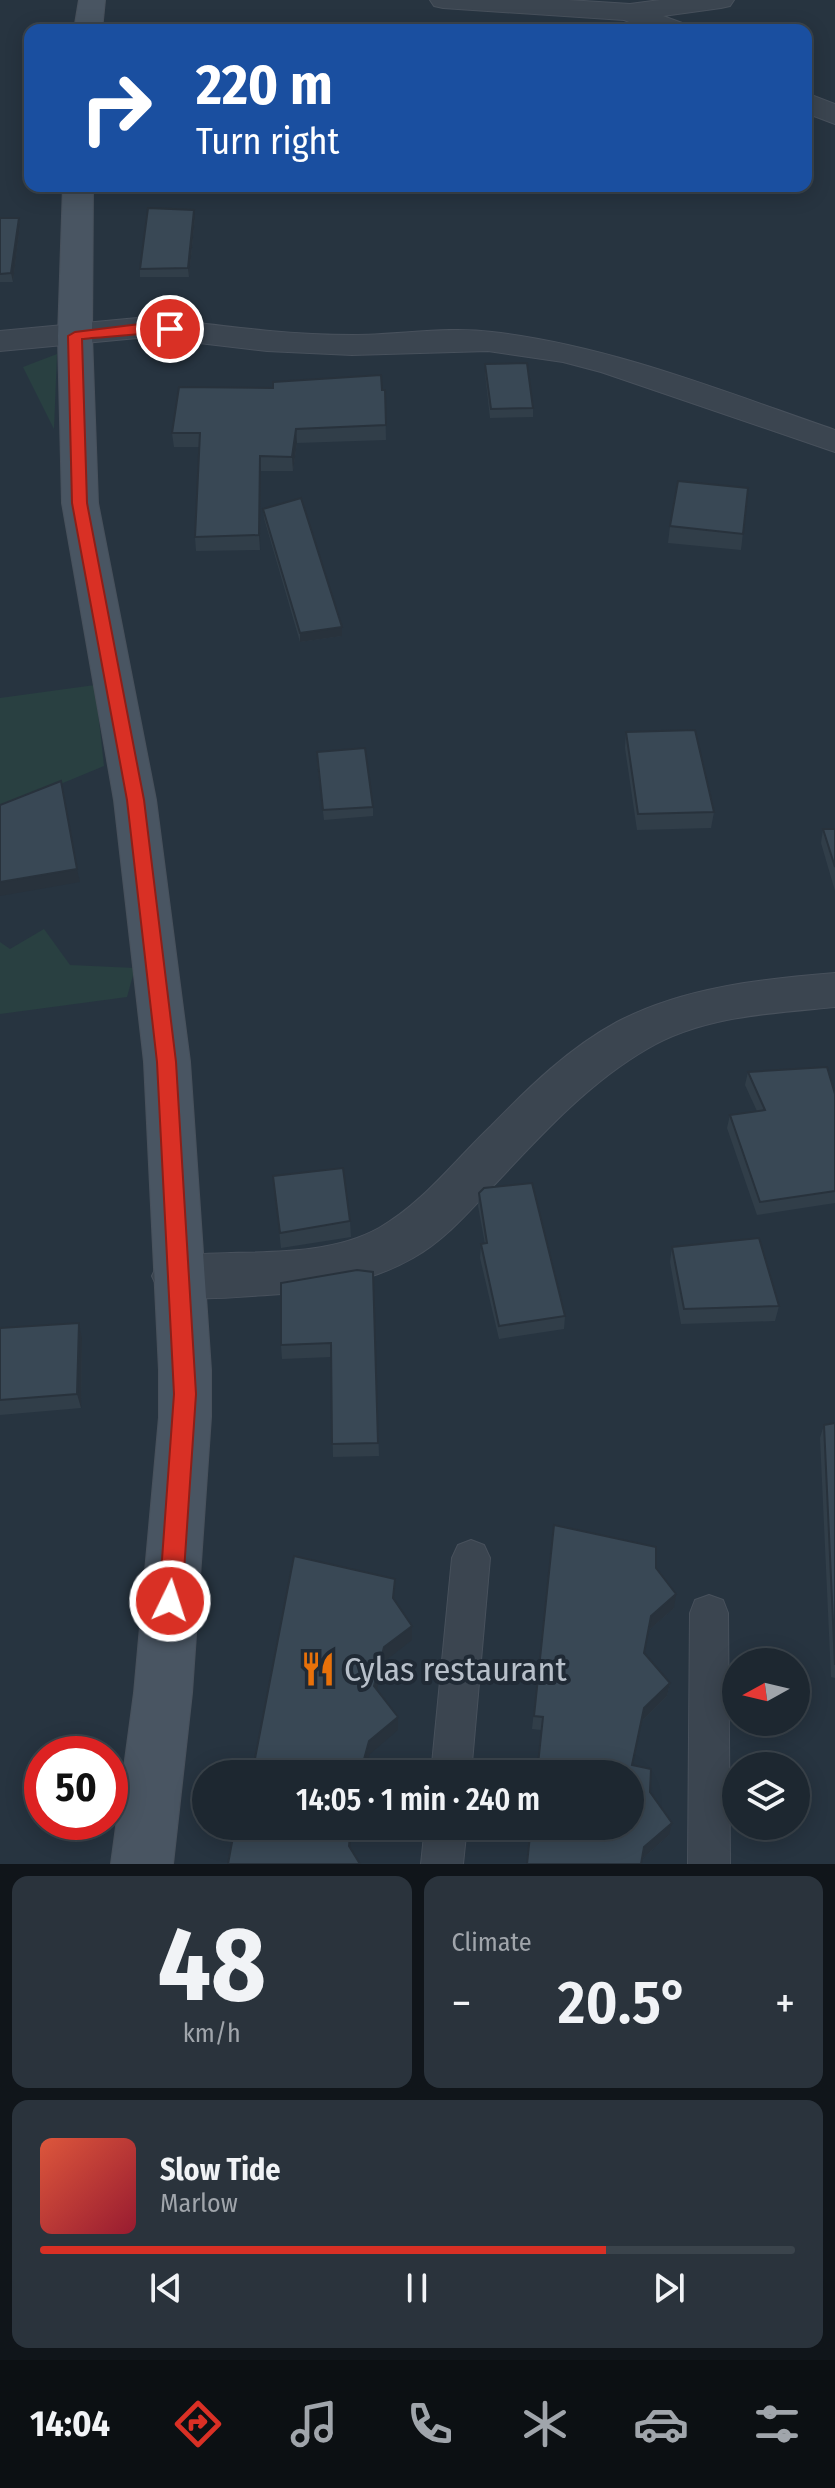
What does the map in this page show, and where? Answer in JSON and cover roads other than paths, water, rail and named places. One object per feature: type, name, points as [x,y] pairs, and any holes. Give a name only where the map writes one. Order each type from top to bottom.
[{"type":"main road","points":[[89,24],[92,0]]},
{"type":"main road","points":[[78,192],[75,336],[80,503],[135,800],[167,1062],[185,1417],[163,1693],[142,1864]]},
{"type":"street","points":[[443,0],[628,12],[721,0]]},
{"type":"street","points":[[628,12],[659,24]]},
{"type":"street","points":[[812,105],[835,115]]},
{"type":"street","points":[[0,341],[148,327],[267,341],[352,345],[488,341],[565,352],[613,365],[835,442]]},
{"type":"street","points":[[177,1276],[326,1267],[382,1251],[424,1224],[462,1189],[538,1107],[616,1045],[654,1024],[696,1012],[756,998],[835,990]]},
{"type":"lane","points":[[452,1760],[471,1558]]},
{"type":"lane","points":[[709,1613],[709,1864]]},
{"type":"lane","points":[[442,1864],[445,1840]]},
{"type":"place","name":"Cylas restaurant","points":[[318,1669]]}]
